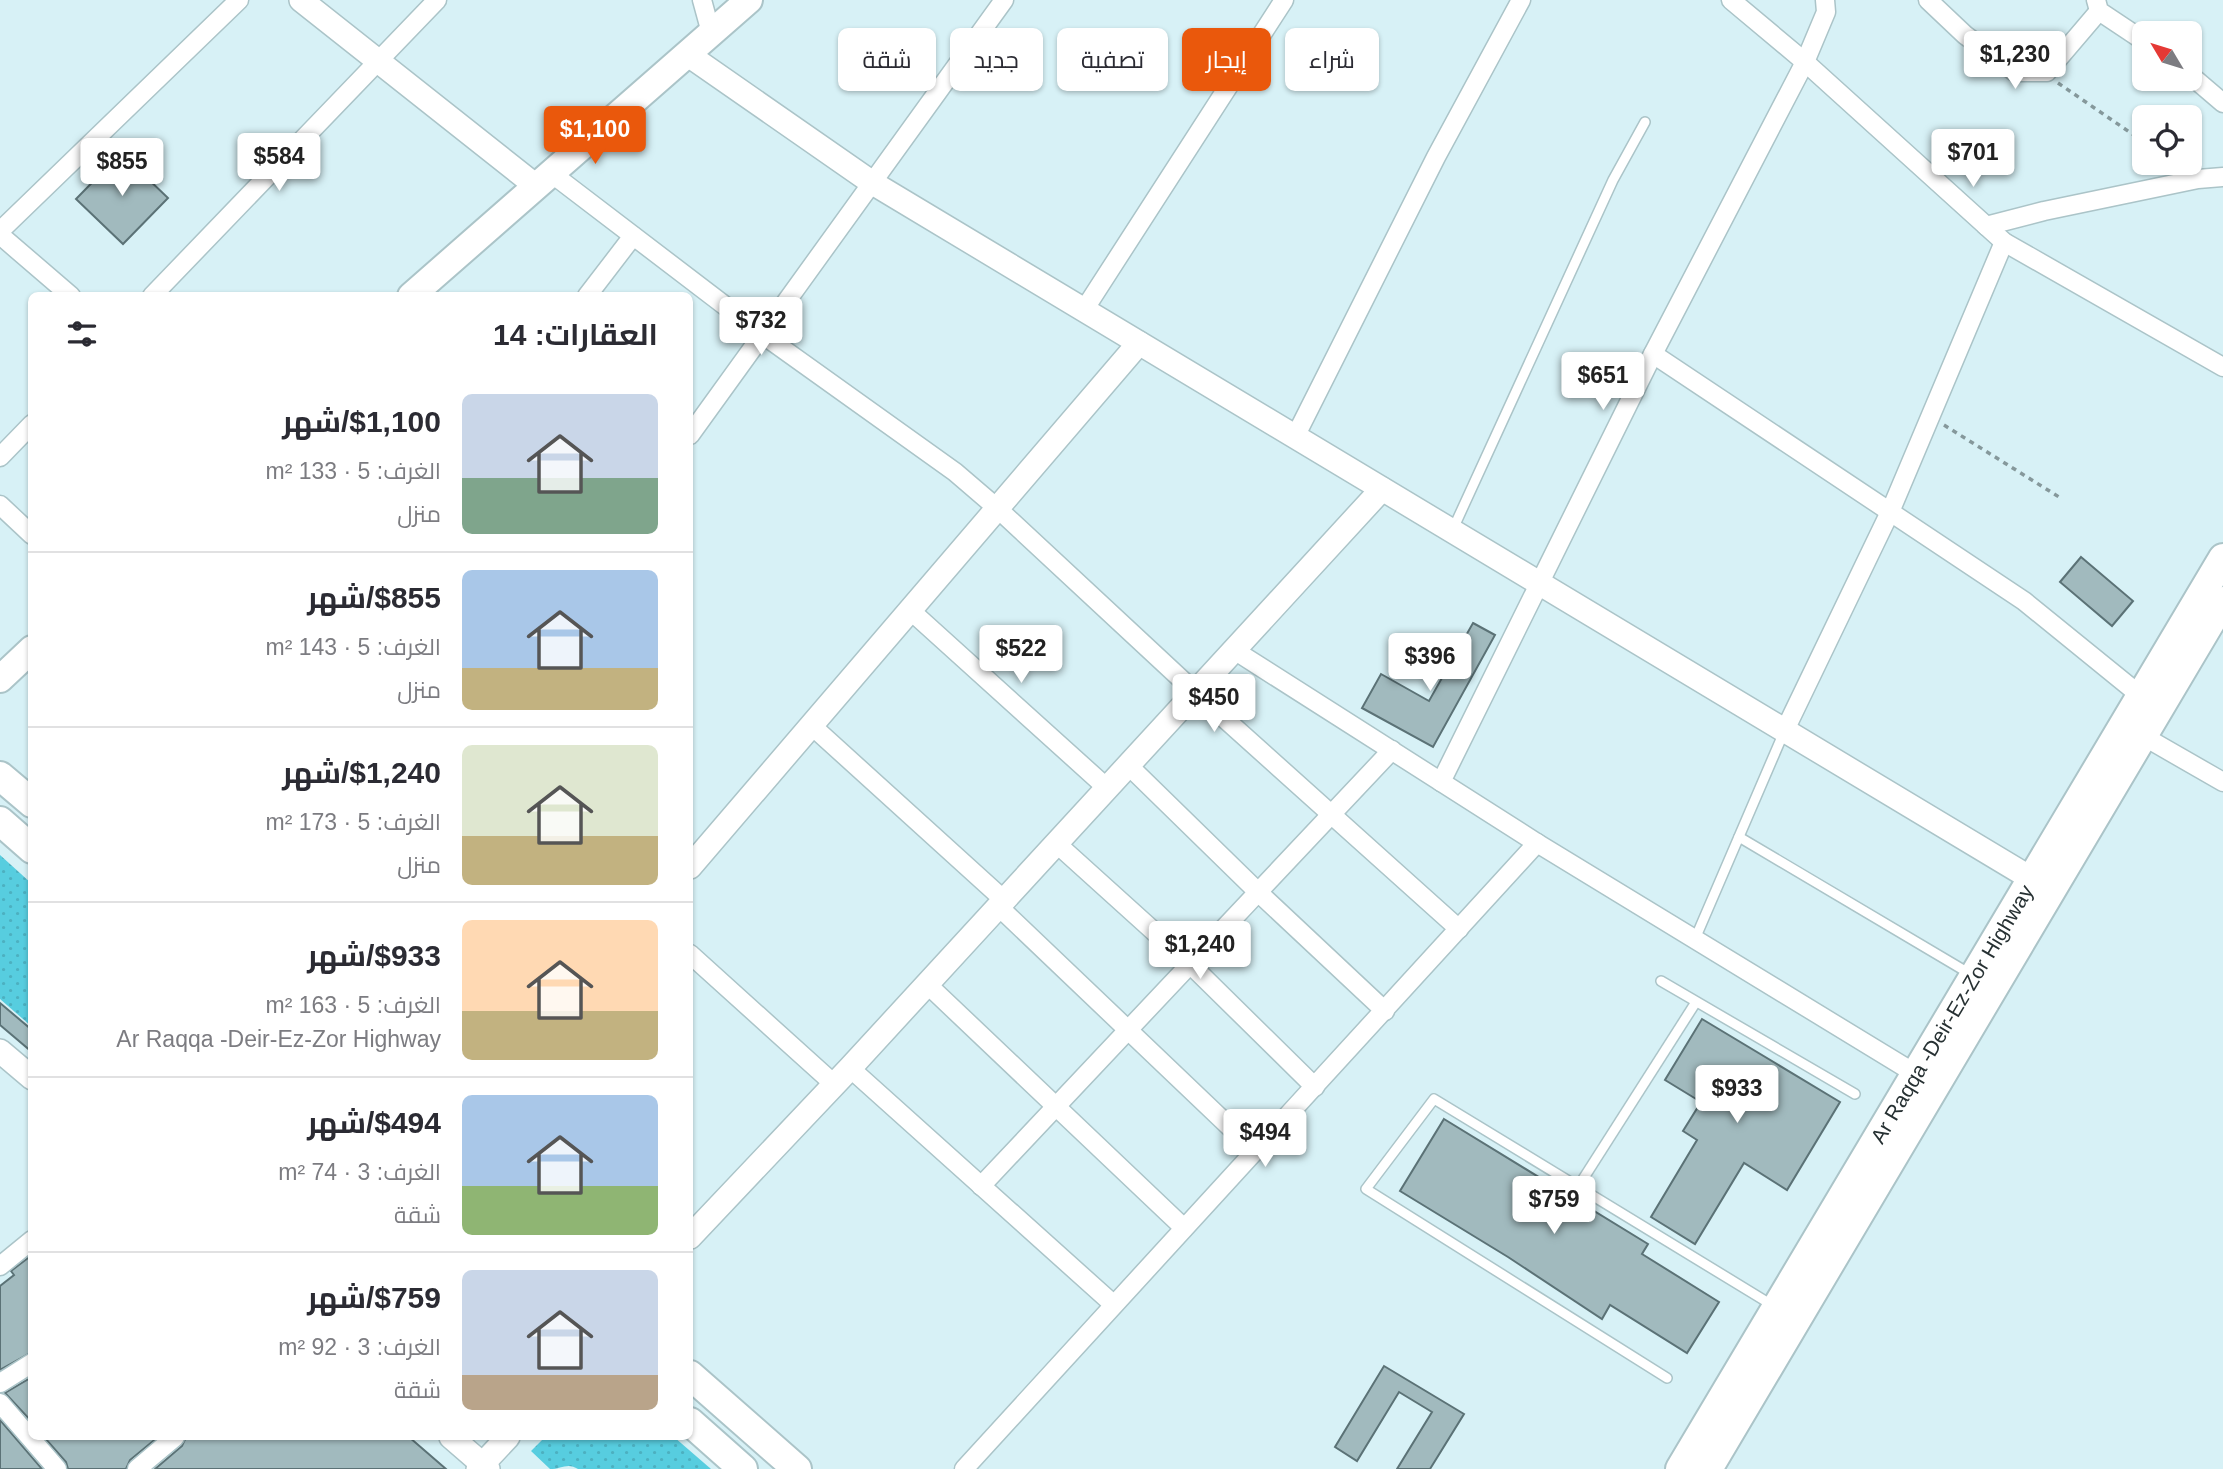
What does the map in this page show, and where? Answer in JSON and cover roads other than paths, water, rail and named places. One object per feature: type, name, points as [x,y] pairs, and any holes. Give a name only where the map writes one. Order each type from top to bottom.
[{"type":"main road","points":[[416,292],[749,0]]},
{"type":"main road","name":"Ar Raqqa -Deir-Ez-Zor Highway","points":[[1680,1469],[2223,558]]},
{"type":"main road","name":"Ar Raqqa -Deir-Ez-Zor Highway","points":[[1708,1469],[2223,601]]},
{"type":"main road","points":[[0,679],[28,653]]},
{"type":"main road","points":[[0,776],[28,800]]},
{"type":"main road","points":[[0,821],[28,846]]},
{"type":"main road","points":[[693,1378],[797,1469]]},
{"type":"main road","points":[[693,1425],[743,1469]]},
{"type":"street","points":[[66,292],[0,233],[239,0]]},
{"type":"street","points":[[301,0],[378,63],[543,179],[633,236],[762,334],[955,472],[1459,929]]},
{"type":"street","points":[[156,292],[437,0]]},
{"type":"street","points":[[702,0],[711,33]]},
{"type":"street","points":[[693,431],[1004,0]]},
{"type":"street","points":[[1084,310],[1284,0]]},
{"type":"street","points":[[1295,437],[1430,169],[1521,0]]},
{"type":"street","points":[[1731,0],[1805,62],[2004,242],[2223,367]]},
{"type":"street","points":[[1441,782],[1653,354],[1805,62],[1826,12],[1825,0]]},
{"type":"street","points":[[1928,0],[1965,35],[2015,72],[2046,72],[2097,6],[2132,32]]},
{"type":"street","points":[[687,54],[871,182],[2032,879]]},
{"type":"street","points":[[2202,85],[2223,103]]},
{"type":"street","points":[[1986,226],[2198,179],[2223,177]]},
{"type":"street","points":[[590,292],[633,236]]},
{"type":"street","points":[[1784,730],[1890,512],[2004,242]]},
{"type":"street","points":[[693,863],[1139,343]]},
{"type":"street","points":[[1653,354],[2024,601],[2141,696]]},
{"type":"street","points":[[0,457],[28,428]]},
{"type":"street","points":[[693,1234],[842,1076],[1382,489]]},
{"type":"street","points":[[0,505],[28,531]]},
{"type":"street","points":[[909,610],[1107,788]]},
{"type":"street","points":[[1234,650],[1537,843],[1916,1074]]},
{"type":"street","points":[[811,725],[1001,903],[1127,1030],[1255,1151]]},
{"type":"street","points":[[2143,736],[2223,782]]},
{"type":"street","points":[[981,1186],[1392,750]]},
{"type":"street","points":[[1128,765],[1385,1011]]},
{"type":"street","points":[[964,1469],[1112,1304],[1315,1087],[1537,843]]},
{"type":"street","points":[[1056,844],[1190,964],[1315,1087]]},
{"type":"street","points":[[693,956],[981,1186],[1112,1304]]},
{"type":"street","points":[[927,984],[1184,1228]]},
{"type":"street","points":[[0,1051],[28,1075]]},
{"type":"street","points":[[0,1266],[28,1243]]},
{"type":"street","points":[[0,1383],[28,1366]]},
{"type":"street","points":[[0,1403],[28,1435]]},
{"type":"street","points":[[32,1440],[57,1469]]},
{"type":"street","points":[[137,1469],[171,1440]]},
{"type":"street","points":[[454,1440],[483,1468],[506,1440]]},
{"type":"lane","points":[[1452,531],[1613,180],[1645,122]]},
{"type":"lane","points":[[1695,939],[1784,730]]},
{"type":"lane","points":[[1739,837],[1974,976]]},
{"type":"lane","points":[[1661,981],[1855,1094]]},
{"type":"lane","points":[[1577,1187],[1696,1002]]},
{"type":"lane","points":[[1667,1378],[1366,1189],[1434,1100],[1776,1308]]}]
